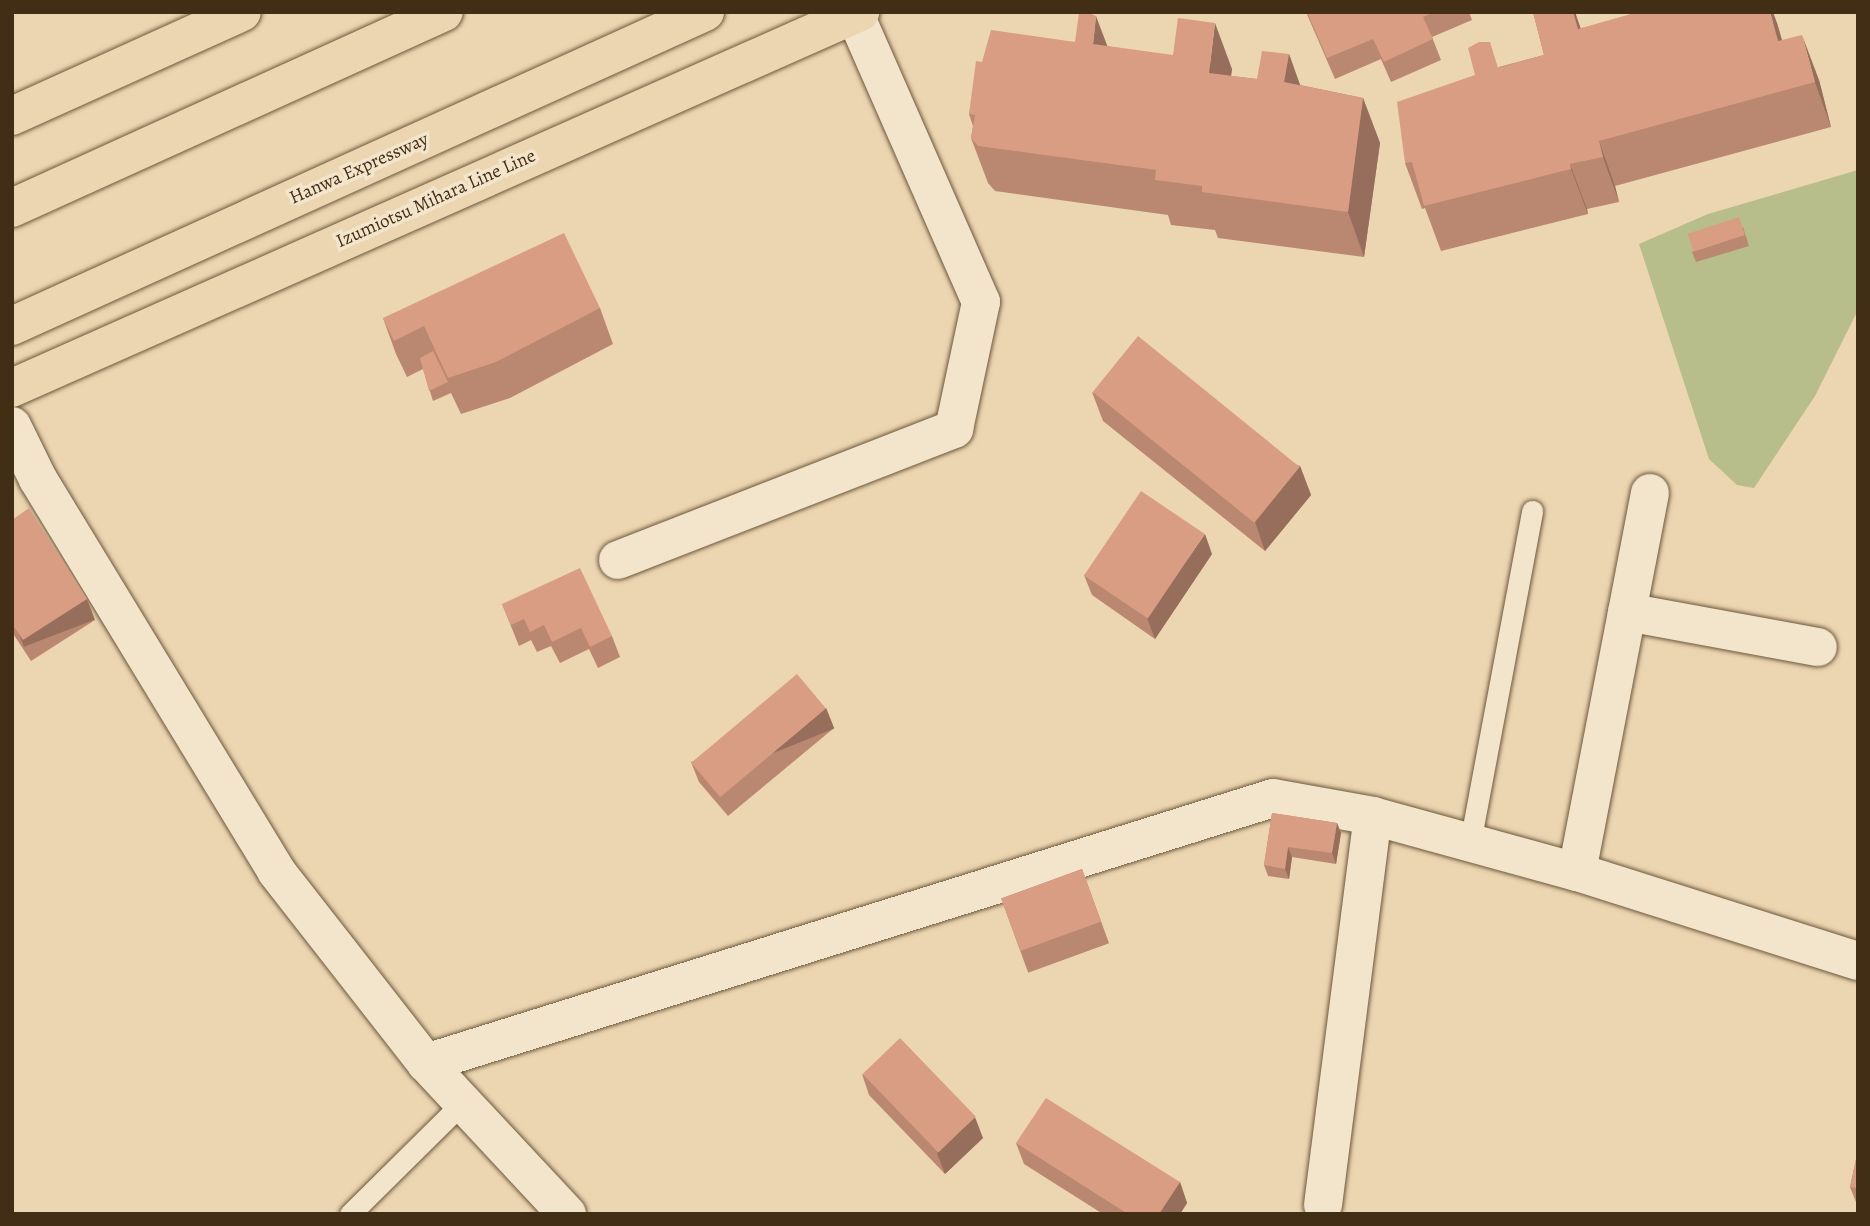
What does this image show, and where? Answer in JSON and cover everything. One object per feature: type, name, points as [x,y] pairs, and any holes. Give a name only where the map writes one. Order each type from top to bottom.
[{"type":"main road","points":[[12,116],[242,12]]},
{"type":"main road","points":[[12,208],[444,12]]},
{"type":"main road","name":"Hanwa Expressway","points":[[12,326],[705,12]]},
{"type":"main road","name":"Izumiotsu Mihara Line Line","points":[[12,388],[858,13]]},
{"type":"street","points":[[618,560],[954,429],[981,302],[858,13]]},
{"type":"street","points":[[12,425],[38,479],[276,871],[426,1063],[567,1214]]},
{"type":"street","points":[[1577,872],[1650,493]]},
{"type":"street","points":[[1627,612],[1818,647]]},
{"type":"street","points":[[426,1063],[1272,798],[1373,816],[1577,872],[1858,961]]},
{"type":"street","points":[[1323,1205],[1373,816]]},
{"type":"lane","points":[[1470,843],[1532,511]]},
{"type":"lane","points":[[350,1214],[464,1101]]},
{"type":"green space","points":[[1858,170],[1858,310],[1815,396],[1754,488],[1737,485],[1709,459],[1639,244],[1708,214]]},
{"type":"building","points":[[1307,12],[1435,12],[1423,17],[1433,39],[1384,62],[1373,39],[1327,58]]},
{"type":"building","points":[[1533,12],[1573,12],[1578,29],[1638,12],[1770,12],[1778,41],[1802,35],[1815,82],[1599,141],[1603,157],[1570,164],[1571,169],[1424,206],[1412,162],[1405,163],[1397,102],[1475,75],[1468,48],[1479,42],[1490,42],[1498,68],[1544,55]]},
{"type":"building","points":[[1079,13],[1096,16],[1093,44],[1173,55],[1178,18],[1215,23],[1209,73],[1257,79],[1262,51],[1289,54],[1284,82],[1363,98],[1348,212],[1202,192],[1202,186],[1155,180],[1156,170],[978,146],[971,138],[975,115],[969,114],[976,61],[982,62],[991,30],[1075,42]]},
{"type":"building","points":[[1739,217],[1745,235],[1694,252],[1688,234]]},
{"type":"building","points":[[564,233],[600,308],[496,362],[448,378],[424,326],[394,341],[383,318]]},
{"type":"building","points":[[1138,336],[1300,467],[1254,523],[1093,392]]},
{"type":"building","points":[[433,351],[448,382],[429,391],[420,358]]},
{"type":"building","points":[[1141,491],[1205,534],[1148,619],[1084,576]]},
{"type":"building","points":[[29,508],[87,599],[23,640],[12,624],[12,520]]},
{"type":"building","points":[[580,568],[612,636],[590,647],[581,628],[552,642],[544,625],[530,632],[524,619],[511,625],[502,604]]},
{"type":"building","points":[[797,674],[826,708],[720,797],[691,763]]},
{"type":"building","points":[[1272,813],[1337,823],[1332,853],[1288,847],[1285,869],[1264,865]]},
{"type":"building","points":[[1082,869],[1101,922],[1020,951],[1001,898]]},
{"type":"building","points":[[900,1038],[976,1116],[938,1153],[863,1074]]},
{"type":"building","points":[[1046,1098],[1180,1182],[1159,1214],[1128,1214],[1016,1143]]},
{"type":"building","points":[[1858,1150],[1858,1188],[1850,1187]]}]
